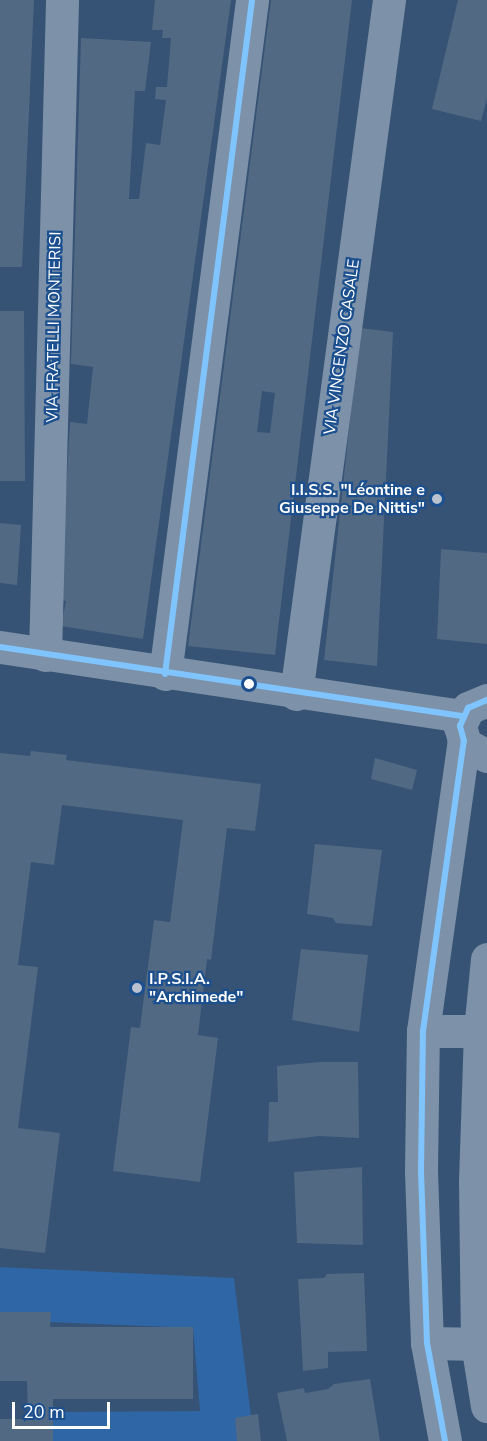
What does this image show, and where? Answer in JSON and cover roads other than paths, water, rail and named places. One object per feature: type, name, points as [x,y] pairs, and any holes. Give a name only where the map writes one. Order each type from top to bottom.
[{"type":"street","name":"VIA FRATELLI MONTERISI","points":[[45,655],[62,0]]},
{"type":"street","points":[[165,675],[252,0]]},
{"type":"street","name":"VIA VINCENZO CASALE","points":[[296,693],[389,0]]},
{"type":"street","points":[[0,647],[165,675],[296,693],[475,728],[423,1031],[421,1170],[427,1343],[445,1441]]},
{"type":"street","points":[[487,959],[476,1181],[482,1343],[487,1406]]},
{"type":"street","points":[[423,1031],[484,1031]]},
{"type":"street","points":[[427,1343],[482,1343]]},
{"type":"place","name":"I.I.S.S. \"Léontine e Giuseppe De Nittis\"","points":[[437,499]]},
{"type":"place","name":"I.P.S.I.A. \"Archimede\"","points":[[137,988]]}]
